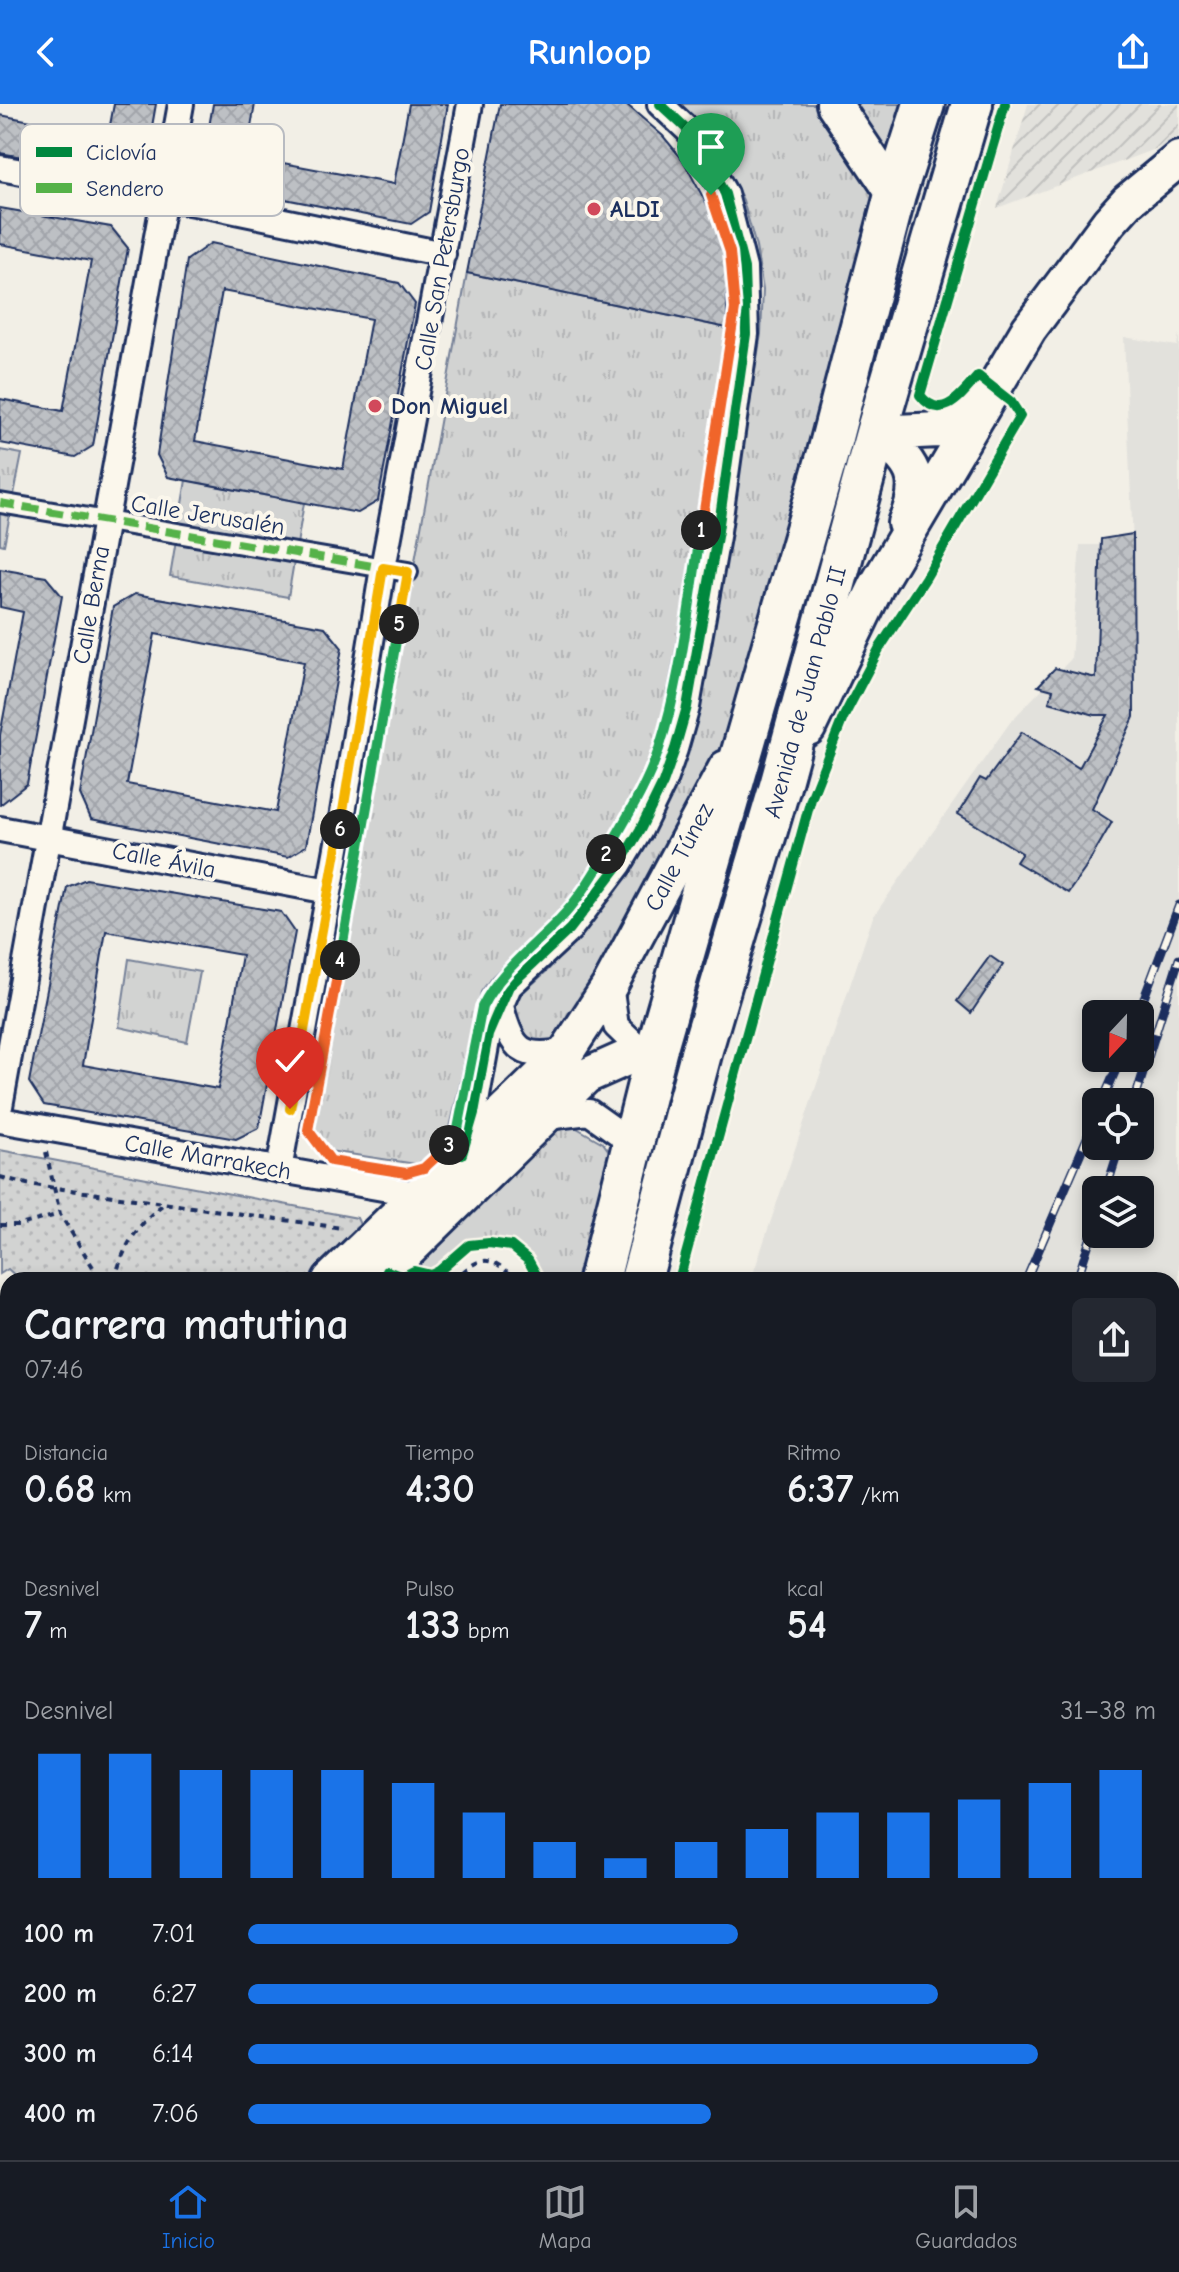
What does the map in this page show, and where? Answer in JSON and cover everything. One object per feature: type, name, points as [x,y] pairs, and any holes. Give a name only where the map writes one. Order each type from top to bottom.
[{"type":"highway","name":"Avenida de Juan Pablo II","points":[[601,1272],[632,1155],[650,1047],[748,729],[828,453],[895,195],[924,104]]},
{"type":"highway","name":"Avenida de Juan Pablo II","points":[[643,1272],[703,1046],[780,786],[876,433],[972,104]]},
{"type":"highway","points":[[828,453],[876,433]]},
{"type":"highway","points":[[650,1047],[703,1046]]},
{"type":"main road","points":[[834,104],[895,195]]},
{"type":"main road","points":[[877,585],[1029,329],[1109,222],[1179,159]]},
{"type":"main road","points":[[876,433],[939,430],[995,389]]},
{"type":"main road","points":[[780,786],[877,585],[916,492],[913,468],[899,451],[876,433]]},
{"type":"main road","name":"Calle Túnez","points":[[339,1272],[567,1051],[610,985],[748,729]]},
{"type":"main road","points":[[386,1272],[586,1076],[650,1047]]},
{"type":"street","name":"Calle Berna","points":[[178,124],[181,104]]},
{"type":"street","name":"Calle San Petersburgo","points":[[279,1170],[383,568],[470,104]]},
{"type":"street","name":"Calle Túnez","points":[[462,1154],[474,1113],[488,1035],[509,986],[570,929],[619,865],[663,783],[687,707],[718,531],[746,334],[744,268],[725,194],[689,131],[660,104]]},
{"type":"street","points":[[0,168],[20,172]]},
{"type":"street","name":"Calle Berna","points":[[0,1106],[163,216]]},
{"type":"street","points":[[252,216],[443,254]]},
{"type":"street","name":"Calle Jerusalén","points":[[0,503],[408,572]]},
{"type":"street","name":"Calle Ávila","points":[[0,829],[329,891]]},
{"type":"street","points":[[610,985],[616,1026],[650,1047]]},
{"type":"street","points":[[501,1006],[506,1029],[519,1048],[538,1057],[567,1051]]},
{"type":"street","points":[[547,1117],[589,1112],[620,1134],[632,1155]]},
{"type":"street","name":"Calle Marrakech","points":[[0,1120],[416,1195]]},
{"type":"street","points":[[412,1247],[416,1195],[445,1197],[469,1191]]},
{"type":"path","points":[[47,1128],[46,1152],[60,1214],[96,1272]]},
{"type":"path","points":[[308,1130],[331,1161]]},
{"type":"path","points":[[2,1175],[52,1187],[344,1228],[364,1249]]},
{"type":"path","points":[[118,1272],[133,1235],[150,1214],[165,1203]]},
{"type":"path","points":[[0,1225],[20,1225],[60,1214]]},
{"type":"path","points":[[462,1272],[472,1262],[483,1260],[506,1272]]},
{"type":"shaded area","points":[[1028,104],[1179,104],[1179,140],[997,208]]},
{"type":"shaded area","points":[[1179,334],[1179,1272],[754,1272],[873,917],[1011,721],[1071,659],[1080,545],[1133,545],[1124,337],[1177,346]]},
{"type":"green space","points":[[679,104],[820,104],[875,195],[866,250],[725,740],[705,785],[568,1034],[544,1047],[521,1036],[513,1018],[518,997],[549,969],[617,891],[653,830],[732,513],[761,334],[763,290],[756,247],[743,200],[722,157]]},
{"type":"green space","points":[[854,104],[904,104],[889,158]]},
{"type":"green space","points":[[467,273],[727,328],[681,621],[664,712],[649,763],[628,807],[562,909],[492,977],[481,992],[449,1132],[430,1157],[416,1164],[329,1151],[312,1131]]},
{"type":"green space","points":[[0,450],[22,454],[4,545],[0,544]]},
{"type":"green space","points":[[186,480],[304,503],[288,597],[170,576]]},
{"type":"green space","points":[[129,959],[200,972],[187,1042],[119,1027]]},
{"type":"green space","points":[[575,1127],[603,1143],[614,1158],[587,1272],[534,1272],[514,1250],[493,1244],[470,1249],[436,1272],[414,1271],[536,1151],[557,1128]]},
{"type":"green space","points":[[0,1150],[357,1218],[362,1229],[316,1272],[11,1272],[8,1269],[0,1272]]},
{"type":"building","points":[[114,104],[156,104],[152,124],[110,124]]},
{"type":"building","points":[[213,104],[255,104],[252,124],[209,124]]},
{"type":"building","points":[[409,104],[448,104],[429,212],[411,224],[284,199],[284,163],[394,184]]},
{"type":"building","name":"ALDI","points":[[500,104],[626,104],[663,136],[683,160],[718,225],[727,264],[727,328],[467,273]]},
{"type":"building","points":[[0,115],[46,124],[20,124],[20,157],[0,153]]},
{"type":"building","points":[[0,208],[20,211],[20,216],[47,216],[111,227],[128,248],[93,446],[75,457],[0,443],[0,399],[63,411],[91,261],[0,244]]},
{"type":"building","name":"Don Miguel","points":[[211,243],[399,283],[415,304],[378,501],[358,513],[168,477],[157,455],[187,260]],"holes":[[[222,291],[371,319],[343,469],[195,441]]]},
{"type":"building","points":[[1133,534],[1134,717],[1092,809],[1112,822],[1068,893],[1016,862],[1022,853],[958,814],[980,778],[986,781],[1022,732],[1079,768],[1108,715],[1095,715],[1049,702],[1053,690],[1038,686],[1055,668],[1096,678],[1101,539]]},
{"type":"building","points":[[0,569],[46,577],[62,596],[27,784],[0,805],[0,735],[23,612],[0,607]]},
{"type":"building","points":[[135,594],[325,627],[342,648],[306,846],[288,857],[91,819],[80,794],[113,607]],"holes":[[[155,634],[304,662],[276,812],[127,784]]]},
{"type":"building","points":[[86,879],[281,912],[295,932],[259,1128],[236,1139],[44,1105],[29,1082],[67,887]],"holes":[[[106,931],[242,955],[218,1089],[83,1065]]]},
{"type":"building","points":[[990,956],[1003,965],[971,1013],[957,1001]]},
{"type":"railway","points":[[1143,1000],[1179,905]]},
{"type":"railway","points":[[1138,1088],[1179,959]]},
{"type":"railway","points":[[1108,1088],[1115,1072]]},
{"type":"railway","points":[[1029,1272],[1082,1150]]},
{"type":"railway","points":[[1110,1176],[1116,1160]]},
{"type":"railway","points":[[1080,1272],[1087,1248]]},
{"type":"marked path","points":[[0,503],[408,572]]},
{"type":"cycle path","points":[[462,1154],[474,1113],[488,1035],[509,986],[570,929],[619,865],[663,783],[687,707],[718,531],[746,334],[744,268],[725,194],[689,131],[660,104]]},
{"type":"cycle path","points":[[681,1272],[811,799],[843,718],[879,649],[926,577],[1020,416],[1011,402],[978,376],[958,398],[944,406],[936,407],[920,395],[1005,104]]},
{"type":"cycle path","points":[[437,1272],[469,1245],[489,1243],[511,1246],[528,1260],[535,1272]]},
{"type":"cycle path","points":[[412,1272],[418,1272]]},
{"type":"place","name":"ALDI","points":[[594,209]]},
{"type":"place","name":"Don Miguel","points":[[375,406]]},
{"type":"route","points":[[290,1109],[383,568],[408,572],[308,1130],[331,1161],[406,1173],[424,1168],[451,1143],[458,1129],[482,1007],[491,989],[583,892],[633,807],[659,751],[678,671],[734,324],[730,252],[711,195]]}]
